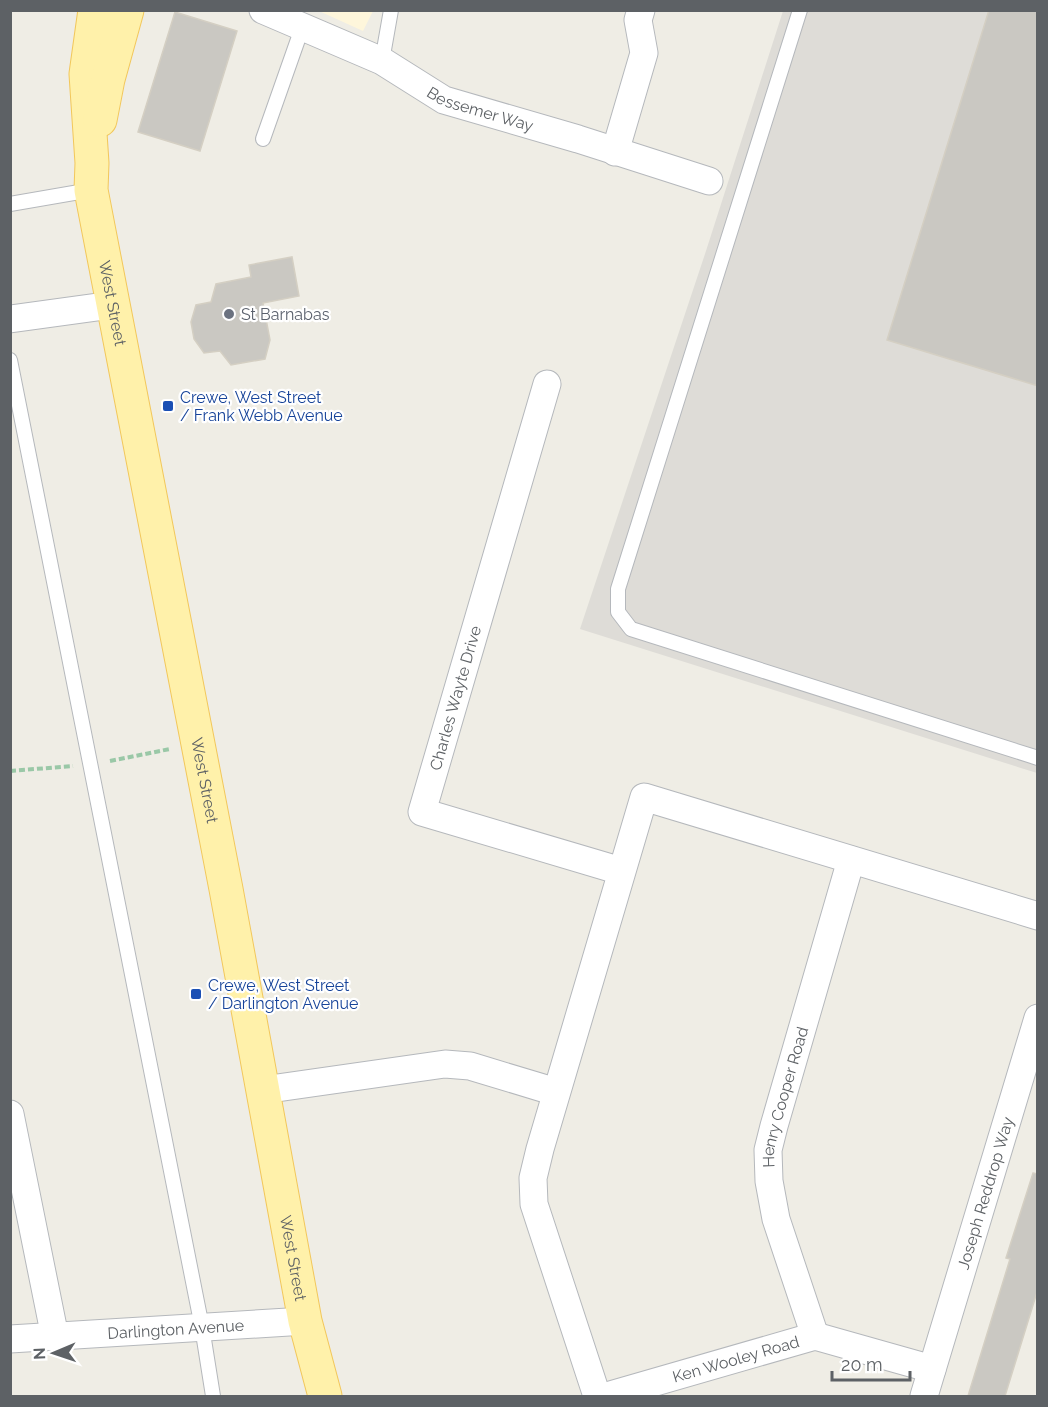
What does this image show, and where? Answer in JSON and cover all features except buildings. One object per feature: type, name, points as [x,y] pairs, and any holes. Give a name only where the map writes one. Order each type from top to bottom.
[{"type":"main road","name":"West Street","points":[[95,10],[86,74],[92,177],[112,305],[226,889],[305,1321],[325,1396]]},
{"type":"main road","name":"West Street","points":[[92,177],[108,79],[128,10]]},
{"type":"street","name":"Bessemer Way","points":[[263,10],[382,61],[444,100],[578,139],[708,181]]},
{"type":"street","points":[[615,152],[644,53],[638,20],[641,10]]},
{"type":"street","points":[[10,319],[112,305]]},
{"type":"street","name":"Charles Wayte Drive","points":[[547,384],[422,812],[621,871]]},
{"type":"street","points":[[597,1396],[534,1204],[533,1178],[556,1092],[644,797],[1038,916]]},
{"type":"street","name":"Henry Cooper Road","points":[[815,1336],[776,1219],[769,1180],[768,1150],[851,860]]},
{"type":"street","name":"Joseph Reddrop Way","points":[[924,1396],[1038,1018]]},
{"type":"street","points":[[263,1090],[445,1064],[470,1066],[556,1092]]},
{"type":"street","points":[[10,1114],[56,1337]]},
{"type":"street","name":"Darlington Avenue","points":[[10,1339],[305,1321]]},
{"type":"street","name":"Ken Wooley Road","points":[[607,1396],[815,1336],[932,1369]]},
{"type":"lane","points":[[382,61],[391,10]]},
{"type":"lane","points":[[800,10],[618,589],[618,612],[631,629],[1038,758]]},
{"type":"lane","points":[[263,139],[302,28]]},
{"type":"lane","points":[[10,204],[92,177]]},
{"type":"lane","points":[[10,360],[202,1327],[213,1396]]},
{"type":"shaded area","points":[[319,11],[373,11],[363,31]]},
{"type":"shaded area","points":[[783,11],[1037,11],[1037,773],[580,629]]},
{"type":"place","name":"St Barnabas","points":[[229,314]]},
{"type":"place","name":"Crewe, West Street / Frank Webb Avenue","points":[[168,406]]},
{"type":"place","name":"Crewe, West Street / Darlington Avenue","points":[[196,994]]}]
